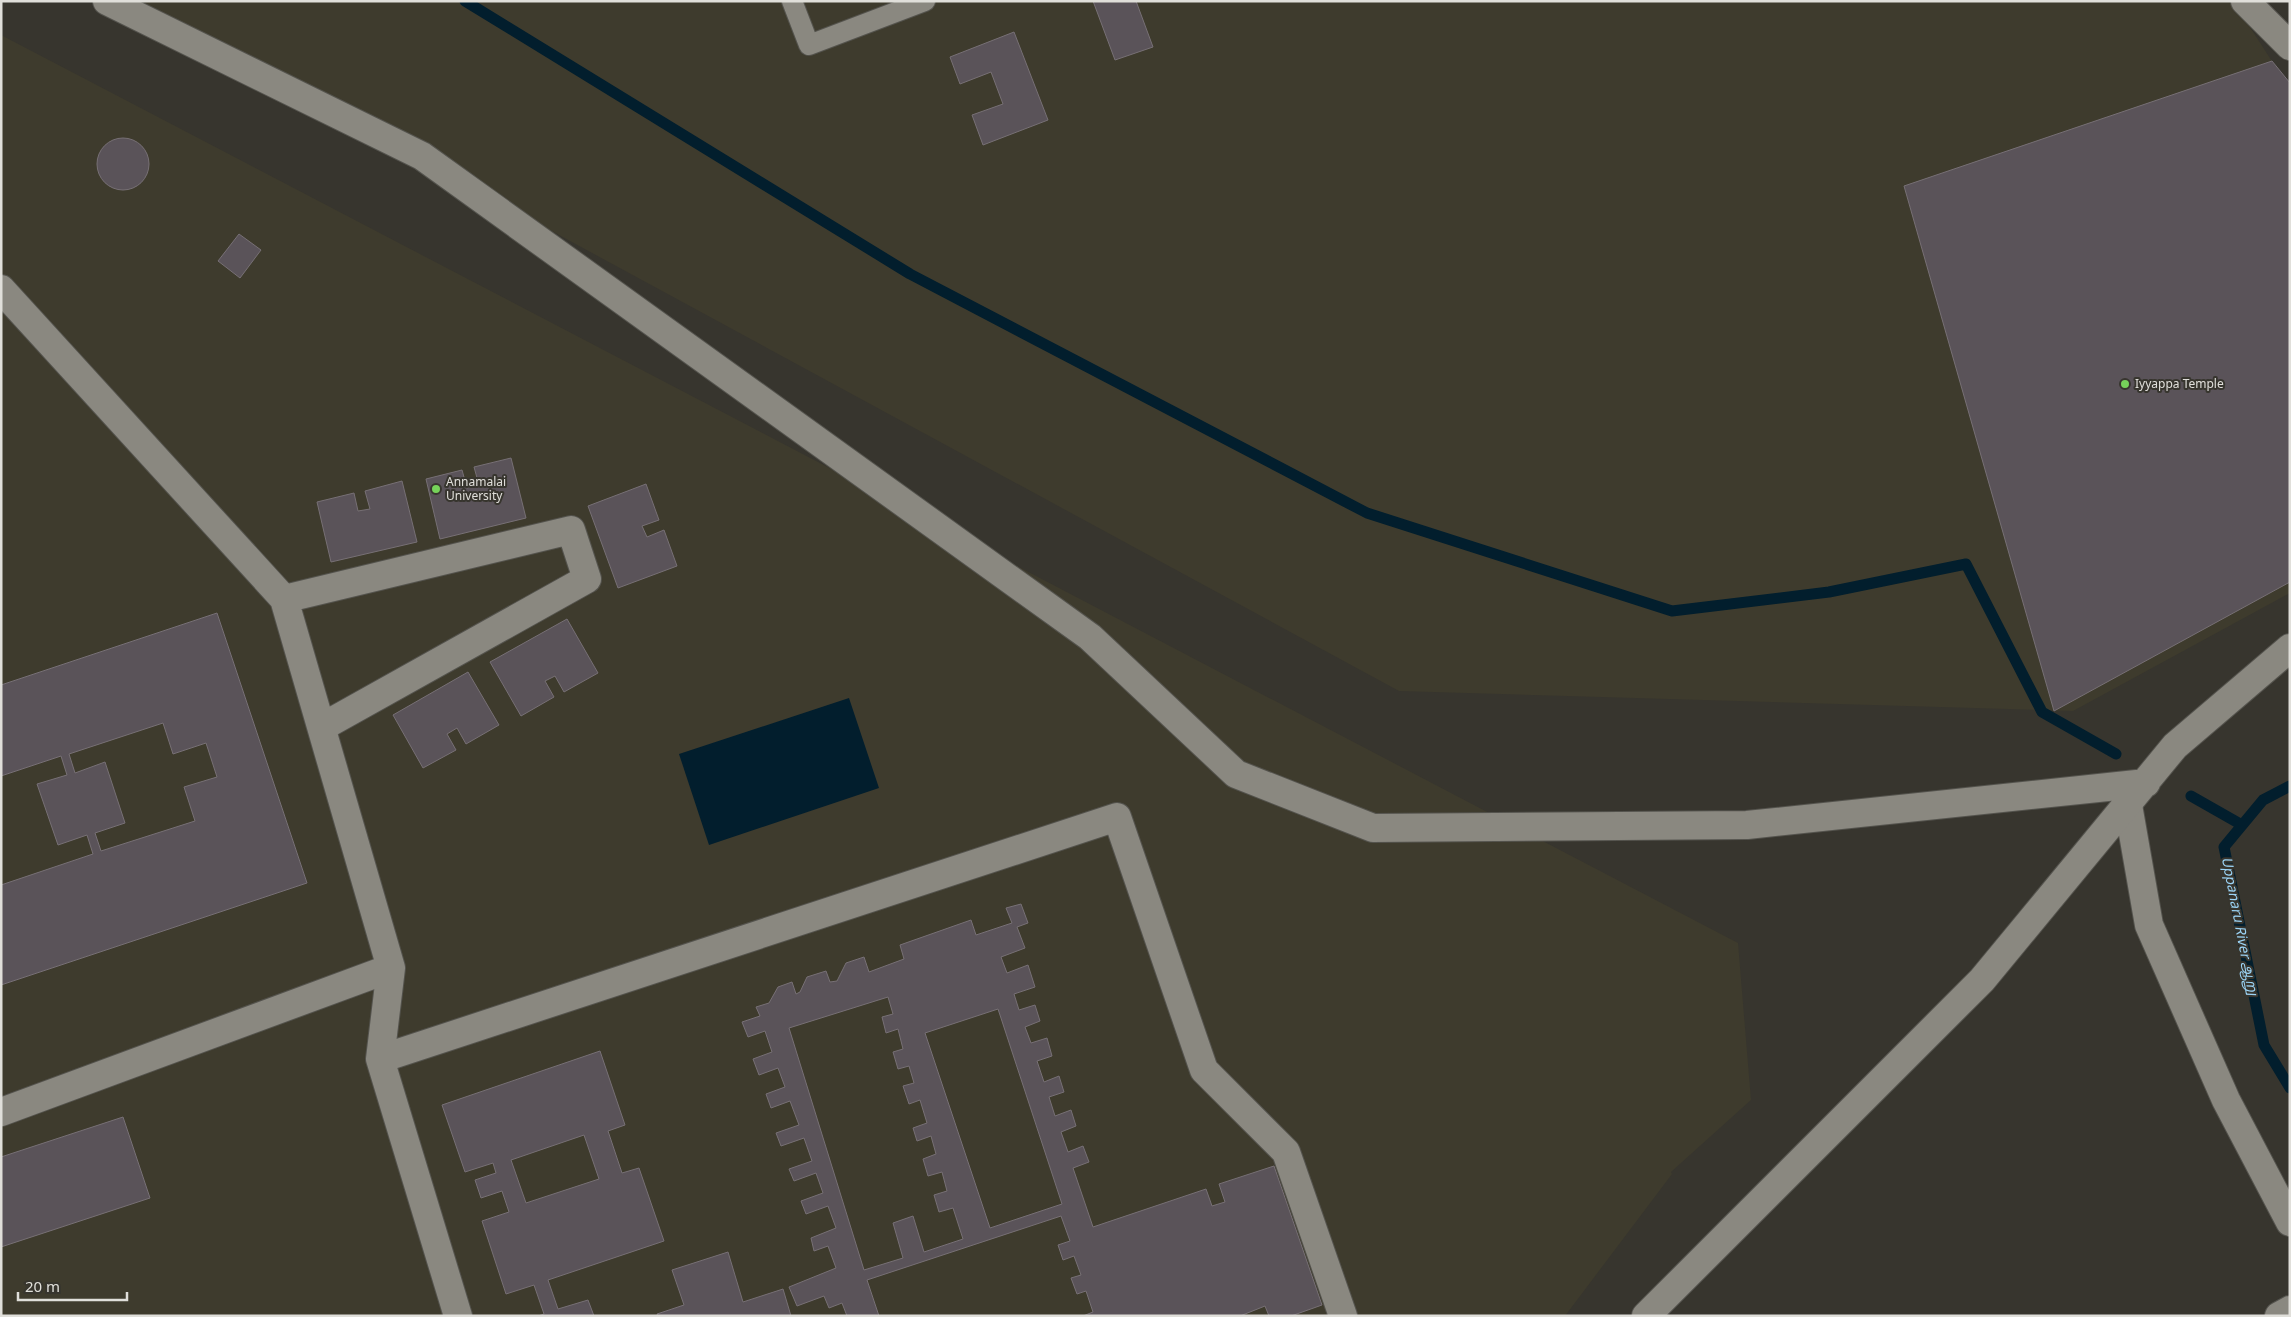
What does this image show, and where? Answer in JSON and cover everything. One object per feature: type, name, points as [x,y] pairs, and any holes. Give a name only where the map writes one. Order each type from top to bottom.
[{"type":"street","points":[[107,1],[422,156],[1090,637],[1236,774],[1373,828],[1747,825],[2146,783]]},
{"type":"street","points":[[2245,1],[2290,46]]},
{"type":"street","points":[[1,289],[284,600],[391,968],[380,1059],[458,1316]]},
{"type":"street","points":[[284,600],[571,530],[587,579],[322,727]]},
{"type":"street","points":[[1646,1316],[1982,980],[2175,746],[2290,648]]},
{"type":"street","points":[[2128,805],[2149,925],[2226,1100],[2290,1222]]},
{"type":"street","points":[[380,1059],[1117,817],[1204,1070],[1286,1152],[1343,1316]]},
{"type":"street","points":[[1,1112],[391,968]]},
{"type":"street","points":[[2278,1316],[2290,1310]]},
{"type":"lane","points":[[792,1],[809,45],[925,1]]},
{"type":"shaded area","points":[[128,1],[2233,1],[2290,89],[2290,593],[2073,711],[1399,691]]},
{"type":"shaded area","name":"Annamalai University","points":[[1,35],[1738,943],[1751,1100],[1671,1172],[1672,1174],[1565,1316],[1,1316]]},
{"type":"water","points":[[849,698],[879,788],[709,845],[679,754]]},
{"type":"building","points":[[1093,1],[1136,1],[1153,47],[1115,60]]},
{"type":"building","points":[[1014,32],[1048,120],[983,145],[972,115],[1003,104],[991,72],[960,84],[950,57]]},
{"type":"building","name":"Iyyappa Temple","points":[[2272,61],[2290,83],[2290,582],[2054,711],[1904,186]]},
{"type":"building","points":[[123,138],[137,142],[145,150],[149,164],[145,178],[137,186],[123,190],[109,186],[101,178],[97,164],[101,150],[109,142]]},
{"type":"building","points":[[239,234],[261,250],[240,278],[218,261]]},
{"type":"building","points":[[511,458],[526,518],[440,539],[426,479],[462,470],[467,488],[479,485],[474,467]]},
{"type":"building","points":[[402,481],[417,542],[331,562],[317,502],[354,493],[358,511],[370,509],[365,491]]},
{"type":"building","points":[[646,484],[659,520],[642,526],[647,537],[664,530],[677,566],[618,588],[588,506]]},
{"type":"building","points":[[217,613],[307,883],[1,985],[1,885],[93,854],[87,835],[58,845],[37,784],[67,775],[61,756],[1,776],[1,685]],"holes":[[[163,723],[173,754],[206,743],[217,777],[184,787],[195,821],[101,851],[95,833],[125,823],[105,762],[75,773],[69,754]]]},
{"type":"building","points":[[567,619],[598,673],[564,692],[555,676],[545,681],[554,697],[521,716],[490,662]]},
{"type":"building","points":[[468,672],[499,725],[466,744],[457,728],[447,734],[456,750],[423,768],[393,715]]},
{"type":"building","points":[[1021,904],[1028,923],[1017,927],[1025,948],[1001,957],[1007,973],[1028,965],[1035,987],[1014,994],[1019,1010],[1035,1005],[1040,1021],[1025,1027],[1031,1043],[1047,1038],[1052,1056],[1037,1061],[1044,1082],[1059,1076],[1064,1092],[1049,1097],[1055,1116],[1071,1110],[1076,1126],[1061,1132],[1068,1152],[1083,1146],[1089,1162],[1073,1168],[1093,1227],[1206,1189],[1212,1206],[1225,1202],[1219,1184],[1274,1166],[1322,1305],[1291,1316],[1269,1316],[1265,1306],[1240,1316],[1083,1316],[1093,1312],[1086,1291],[1077,1294],[1071,1278],[1081,1275],[1074,1256],[1063,1260],[1058,1245],[1070,1241],[1061,1216],[867,1280],[879,1316],[847,1316],[842,1303],[829,1308],[824,1296],[797,1306],[789,1287],[836,1268],[828,1246],[814,1251],[811,1238],[836,1228],[828,1206],[806,1214],[801,1201],[823,1193],[816,1173],[794,1181],[789,1169],[812,1161],[804,1138],[781,1146],[776,1133],[799,1125],[790,1101],[771,1108],[766,1094],[785,1087],[778,1068],[759,1075],[753,1059],[772,1052],[765,1031],[748,1037],[742,1022],[760,1016],[756,1007],[769,1003],[778,987],[792,982],[796,994],[800,992],[807,977],[826,971],[830,982],[837,981],[846,963],[864,957],[869,972],[904,959],[900,945],[971,920],[976,935],[1012,923],[1006,908]],"holes":[[[888,997],[893,1014],[882,1017],[886,1033],[898,1029],[903,1049],[893,1052],[898,1069],[909,1066],[914,1083],[903,1086],[909,1104],[920,1100],[927,1123],[913,1128],[917,1141],[931,1136],[936,1154],[923,1159],[928,1176],[942,1172],[947,1191],[934,1195],[939,1212],[953,1208],[963,1239],[924,1252],[913,1216],[893,1223],[903,1258],[864,1270],[789,1028]],[[998,1009],[1062,1204],[990,1228],[925,1033]]]},
{"type":"building","points":[[600,1051],[625,1125],[608,1131],[622,1173],[639,1168],[664,1241],[548,1280],[558,1309],[588,1300],[594,1316],[538,1316],[544,1314],[534,1285],[506,1294],[482,1221],[509,1212],[502,1191],[481,1198],[475,1180],[496,1173],[493,1163],[465,1172],[442,1105]],"holes":[[[584,1135],[599,1179],[526,1203],[511,1160]]]},
{"type":"building","points":[[123,1117],[150,1198],[1,1247],[1,1157]]},
{"type":"building","points":[[728,1252],[743,1302],[783,1289],[791,1316],[658,1316],[657,1314],[684,1305],[672,1270]]},
{"type":"waterway","points":[[465,1],[910,274],[1367,513],[1672,611],[1829,592],[1966,564],[2042,712],[2116,754]]},
{"type":"waterway","name":"Uppanaru River ஆறு","points":[[2290,786],[2263,800],[2224,847],[2264,1045],[2290,1088]]},
{"type":"waterway","points":[[2191,796],[2242,825]]},
{"type":"place","name":"Iyyappa Temple","points":[[2125,384]]},
{"type":"place","name":"Annamalai University","points":[[436,489]]}]
